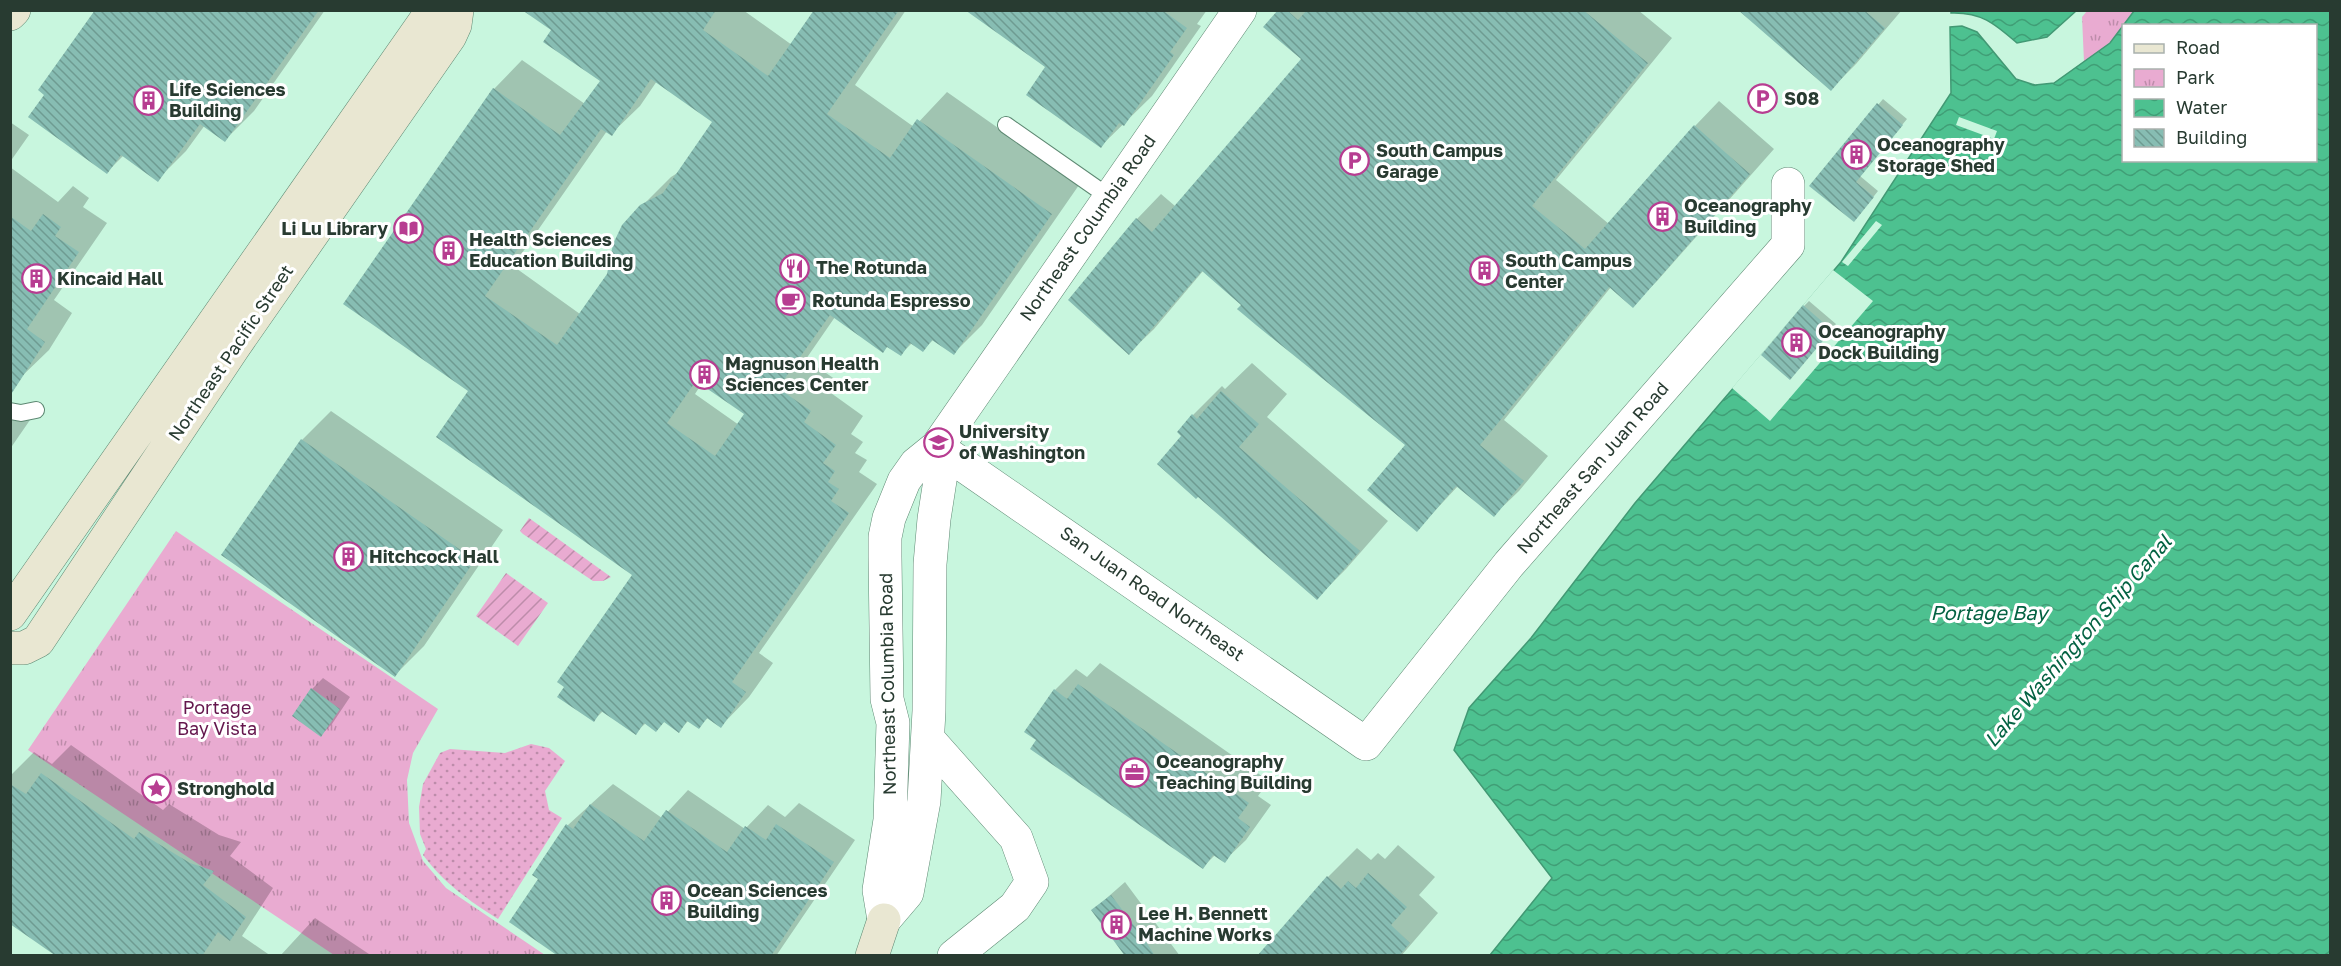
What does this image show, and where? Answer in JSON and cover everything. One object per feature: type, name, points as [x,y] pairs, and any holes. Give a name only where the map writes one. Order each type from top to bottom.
[{"type":"main road","points":[[10,14],[14,10]]},
{"type":"main road","name":"Northeast Pacific Street","points":[[10,614],[434,10]]},
{"type":"main road","name":"Northeast Pacific Street","points":[[10,648],[24,648],[38,641],[233,348],[450,36],[455,25],[457,10]]},
{"type":"main road","points":[[872,956],[884,920]]},
{"type":"street","name":"Northeast Columbia Road","points":[[884,920],[879,890],[890,820],[893,723],[887,699],[885,537],[889,518],[904,481],[916,464],[937,447],[1240,10]]},
{"type":"street","name":"Northeast San Juan Road","points":[[1366,744],[1509,564],[1788,245],[1788,184]]},
{"type":"street","name":"Northeast Columbia Road","points":[[884,920],[907,894],[923,811],[927,739],[930,564],[941,474],[937,447]]},
{"type":"street","name":"San Juan Road Northeast","points":[[937,447],[1366,744]]},
{"type":"street","points":[[927,739],[1016,838],[1032,882],[1015,907],[954,956]]},
{"type":"lane","points":[[1006,125],[1109,197]]},
{"type":"lane","points":[[10,411],[36,410]]},
{"type":"green space","points":[[2087,11],[2134,11],[2110,43],[2084,62],[2082,17]]},
{"type":"green space","points":[[529,518],[611,577],[603,581],[593,581],[523,534],[520,531]]},
{"type":"green space","name":"Portage Bay Vista","points":[[176,531],[438,709],[413,753],[407,780],[409,823],[423,861],[446,888],[545,955],[334,955],[28,750]]},
{"type":"green space","points":[[506,573],[548,603],[518,646],[476,616]]},
{"type":"green space","points":[[531,744],[549,748],[565,761],[545,791],[549,810],[562,818],[498,919],[457,890],[423,855],[426,849],[420,834],[419,807],[423,784],[440,753],[450,749],[505,753]]},
{"type":"water","points":[[1951,10],[2076,11],[2047,37],[2017,43],[1987,20],[1962,13],[1951,13]]},
{"type":"water","name":"Portage Bay","points":[[2134,11],[2330,11],[2330,955],[1490,955],[1552,878],[1454,750],[1469,708],[1531,638],[1635,503],[1841,262],[1951,93],[1950,27],[1962,26],[1977,32],[2016,79],[2035,85],[2054,83],[2110,43],[2122,27],[2122,162],[2317,162],[2317,24],[2124,24]]},
{"type":"pier","points":[[1959,117],[1997,131],[1994,139],[1956,125]]},
{"type":"pier","points":[[1876,221],[1882,225],[1848,266],[1842,262]]},
{"type":"pier","points":[[1833,270],[1873,301],[1770,421],[1732,388]]},
{"type":"building","name":"Life Sciences Building","points":[[95,10],[319,10],[225,142],[200,124],[158,182],[121,155],[107,174],[28,117],[44,95],[38,90]]},
{"type":"building","name":"Magnuson Health Sciences Center","points":[[522,10],[716,10],[703,30],[768,76],[814,10],[899,10],[827,114],[890,158],[917,119],[1052,214],[954,355],[932,340],[923,352],[910,343],[901,356],[887,347],[883,353],[830,315],[778,388],[811,411],[804,422],[836,445],[823,463],[835,471],[828,482],[839,489],[831,501],[849,513],[732,682],[746,692],[721,728],[707,718],[699,729],[687,721],[679,733],[664,722],[656,732],[644,723],[636,735],[601,711],[594,722],[557,697],[564,687],[557,682],[632,575],[436,437],[468,391],[343,304],[493,88],[560,135],[600,81],[543,42],[551,30]],"holes":[[[651,79],[712,122],[663,193],[640,205],[622,225],[613,244],[607,274],[557,345],[485,296],[601,129],[612,136]],[[696,381],[744,414],[715,456],[667,423]]]},
{"type":"building","points":[[965,10],[1162,10],[1187,28],[1170,52],[1174,55],[1124,126],[1119,123],[1101,148],[1026,95],[1045,67]]},
{"type":"building","points":[[1278,10],[1287,10],[1298,20],[1307,10],[1583,10],[1648,63],[1532,206],[1585,249],[1694,125],[1750,174],[1633,308],[1609,287],[1480,445],[1524,481],[1494,517],[1456,486],[1417,532],[1367,490],[1405,445],[1237,309],[1241,305],[1202,271],[1129,355],[1068,300],[1136,218],[1152,232],[1301,59],[1263,27]]},
{"type":"building","points":[[1738,10],[1864,10],[1885,28],[1831,91]]},
{"type":"building","name":"Oceanography Storage Shed","points":[[1877,103],[1903,125],[1856,182],[1874,197],[1854,222],[1809,186]]},
{"type":"building","name":"Kincaid Hall","points":[[43,214],[61,227],[55,236],[79,252],[27,329],[45,342],[10,396],[10,216],[31,231]]},
{"type":"building","name":"Oceanography Dock Building","points":[[1803,305],[1832,330],[1790,380],[1761,355]]},
{"type":"building","points":[[1221,391],[1259,424],[1239,447],[1360,551],[1317,600],[1157,464],[1181,436],[1177,432],[1192,414],[1197,419]]},
{"type":"building","name":"Hitchcock Hall","points":[[301,439],[475,560],[395,677],[221,555]]},
{"type":"building","name":"Oceanography Teaching Building","points":[[1078,684],[1249,803],[1238,818],[1250,827],[1225,863],[1213,855],[1203,869],[1030,749],[1036,740],[1024,732],[1054,689],[1067,699]]},
{"type":"building","points":[[311,688],[340,709],[321,737],[292,716]]},
{"type":"building","points":[[41,773],[134,839],[139,832],[190,863],[214,871],[203,885],[246,917],[230,941],[218,932],[202,956],[56,956],[10,924],[10,784],[26,794]]},
{"type":"building","name":"Ocean Sciences Building","points":[[590,804],[644,841],[666,810],[727,852],[745,826],[766,840],[776,824],[834,862],[771,956],[558,956],[509,922],[538,879],[532,875],[566,824],[573,829]]},
{"type":"building","points":[[1368,873],[1407,907],[1391,925],[1410,943],[1399,956],[1257,956],[1327,876],[1341,889],[1348,881],[1356,888]]},
{"type":"building","name":"Lee H. Bennett Machine Works","points":[[1111,895],[1155,956],[1125,956],[1091,910]]},
{"type":"place","name":"S08","points":[[1763,99]]},
{"type":"place","name":"Life Sciences Building","points":[[148,100]]},
{"type":"place","name":"Oceanography Storage Shed","points":[[1856,155]]},
{"type":"place","name":"South Campus Garage","points":[[1355,161]]},
{"type":"place","name":"Oceanography Building","points":[[1663,216]]},
{"type":"place","name":"Li Lu Library","points":[[409,229]]},
{"type":"place","name":"Health Sciences Education Building","points":[[448,250]]},
{"type":"place","name":"The Rotunda","points":[[795,268]]},
{"type":"place","name":"South Campus Center","points":[[1484,271]]},
{"type":"place","name":"Kincaid Hall","points":[[36,279]]},
{"type":"place","name":"Rotunda Espresso","points":[[791,301]]},
{"type":"place","name":"Oceanography Dock Building","points":[[1797,342]]},
{"type":"place","name":"Magnuson Health Sciences Center","points":[[704,374]]},
{"type":"place","name":"University of Washington","points":[[938,442]]},
{"type":"place","name":"Hitchcock Hall","points":[[348,557]]},
{"type":"place","name":"Oceanography Teaching Building","points":[[1135,772]]},
{"type":"place","name":"Stronghold","points":[[156,789]]},
{"type":"place","name":"Ocean Sciences Building","points":[[666,901]]},
{"type":"place","name":"Lee H. Bennett Machine Works","points":[[1117,924]]},
{"type":"water label","name":"Lake Washington Ship Canal","points":[[2078,641]]}]
